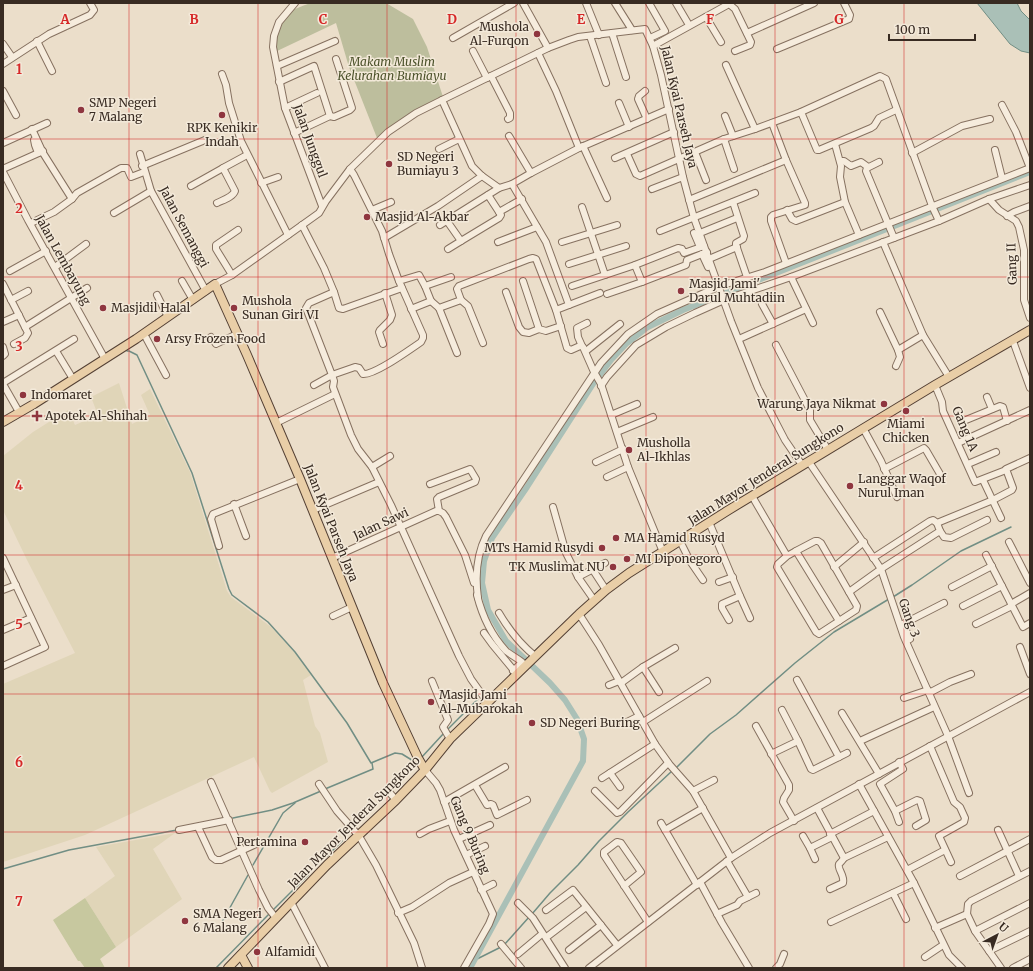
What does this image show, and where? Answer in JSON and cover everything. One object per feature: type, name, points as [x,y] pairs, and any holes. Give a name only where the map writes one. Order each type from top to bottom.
[{"type":"main road","name":"Jalan Kyai Parseh Jaya","points":[[3,422],[106,359],[168,318],[215,284],[300,479],[383,683],[425,770]]},
{"type":"main road","name":"Jalan Mayor Jenderal Sungkono","points":[[228,968],[275,916],[323,869],[355,832],[392,795],[425,770],[447,735],[485,699],[520,662],[534,657],[606,590],[709,522],[863,428],[1030,330]]},
{"type":"main road","points":[[239,957],[241,968]]},
{"type":"main road","points":[[239,957],[248,968]]},
{"type":"street","points":[[3,64],[37,41],[64,26],[90,15],[94,10],[90,3]]},
{"type":"street","name":"Jalan Junggul","points":[[295,3],[279,22],[275,31],[273,47],[285,108],[315,187],[322,201],[322,206]]},
{"type":"street","points":[[453,38],[514,3]]},
{"type":"street","points":[[524,3],[548,48]]},
{"type":"street","points":[[586,3],[599,35]]},
{"type":"street","points":[[615,3],[632,30]]},
{"type":"street","points":[[649,3],[668,38]]},
{"type":"street","points":[[676,3],[689,25]]},
{"type":"street","points":[[653,46],[729,3],[735,9],[752,43],[735,51]]},
{"type":"street","points":[[747,33],[814,3]]},
{"type":"street","points":[[777,49],[849,19],[850,16],[844,3]]},
{"type":"street","points":[[706,16],[720,42]]},
{"type":"street","name":"Jalan Kyai Parseh Jaya","points":[[215,284],[232,275],[319,213],[322,206],[350,169],[388,132],[416,114],[548,48],[569,40],[645,29],[653,46],[669,109],[683,177],[697,233],[704,253],[709,259],[758,388],[785,440],[805,464]]},
{"type":"street","points":[[650,38],[665,31]]},
{"type":"street","points":[[612,33],[626,77]]},
{"type":"street","points":[[590,36],[606,83]]},
{"type":"street","points":[[37,41],[52,71]]},
{"type":"street","points":[[277,66],[335,41]]},
{"type":"street","points":[[3,44],[12,57]]},
{"type":"street","points":[[473,51],[510,113],[510,118],[508,119]]},
{"type":"street","points":[[538,53],[581,147],[607,198]]},
{"type":"street","points":[[294,133],[330,116],[334,117],[352,108],[336,59]]},
{"type":"street","points":[[726,65],[755,129]]},
{"type":"street","points":[[279,82],[314,66],[330,116]]},
{"type":"street","points":[[222,74],[240,141],[288,235]]},
{"type":"street","points":[[627,154],[636,174],[640,176],[724,139],[801,112],[880,76],[886,79],[912,153],[939,220]]},
{"type":"street","points":[[3,90],[16,115]]},
{"type":"street","points":[[645,91],[639,96],[638,99],[647,119]]},
{"type":"street","points":[[285,108],[317,93]]},
{"type":"street","points":[[442,100],[472,166],[482,176],[499,188]]},
{"type":"street","points":[[619,104],[628,127]]},
{"type":"street","points":[[478,598],[476,571],[480,550],[486,536],[595,373],[614,348],[628,334],[651,318],[682,302],[933,208],[1002,178],[1030,168],[1016,132],[1002,105]]},
{"type":"street","points":[[440,225],[499,188],[512,184],[581,147],[669,109]]},
{"type":"street","points":[[801,112],[818,150],[871,128],[879,118],[896,110]]},
{"type":"street","points":[[725,116],[733,136]]},
{"type":"street","points":[[912,153],[962,126],[990,120]]},
{"type":"street","points":[[3,143],[47,123]]},
{"type":"street","points":[[772,123],[805,203],[805,205],[773,215],[771,218],[786,264]]},
{"type":"street","points":[[32,129],[40,144],[40,152],[72,199]]},
{"type":"street","points":[[615,158],[674,132]]},
{"type":"street","points":[[509,136],[532,173]]},
{"type":"street","points":[[439,149],[459,139]]},
{"type":"street","points":[[724,139],[734,169]]},
{"type":"street","points":[[33,222],[54,212],[72,199],[77,193],[121,168],[127,168],[131,177],[143,168],[204,140]]},
{"type":"street","points":[[835,144],[841,166],[840,177],[846,202],[858,235]]},
{"type":"street","points":[[994,150],[1002,178]]},
{"type":"street","points":[[4,170],[40,152]]},
{"type":"street","points":[[695,152],[706,180]]},
{"type":"street","name":"Jalan Semanggi","points":[[140,154],[151,192],[206,291]]},
{"type":"street","points":[[191,186],[247,156]]},
{"type":"street","points":[[689,200],[786,160]]},
{"type":"street","points":[[840,161],[844,161],[851,166],[861,162],[868,167]]},
{"type":"street","points":[[868,167],[879,162]]},
{"type":"street","points":[[868,167],[866,171],[894,237]]},
{"type":"street","points":[[217,203],[234,194],[235,190],[223,168]]},
{"type":"street","points":[[314,385],[358,366],[363,374],[367,374],[392,361],[421,342],[423,338],[372,210],[350,169]]},
{"type":"street","name":"Jalan Lembayung","points":[[4,170],[28,220],[106,359]]},
{"type":"street","points":[[384,238],[438,206],[482,176]]},
{"type":"street","points":[[261,183],[278,177]]},
{"type":"street","points":[[652,189],[683,177]]},
{"type":"street","points":[[512,184],[546,242],[569,305]]},
{"type":"street","points":[[601,385],[636,345],[695,312],[724,299],[791,277],[939,220],[989,199],[1030,185]]},
{"type":"street","points":[[114,213],[151,192]]},
{"type":"street","points":[[660,231],[755,193]]},
{"type":"street","points":[[448,249],[500,218],[501,215],[488,195]]},
{"type":"street","points":[[499,212],[522,199]]},
{"type":"street","name":"Gang II","points":[[989,199],[999,210],[1016,221],[1022,227],[1027,290],[1026,307],[1030,318]]},
{"type":"street","points":[[372,210],[391,202]]},
{"type":"street","points":[[732,202],[744,237],[736,243],[747,277]]},
{"type":"street","points":[[787,210],[792,219],[796,221],[846,202]]},
{"type":"street","points":[[1007,216],[1030,206]]},
{"type":"street","points":[[582,207],[605,275]]},
{"type":"street","points":[[697,233],[737,218]]},
{"type":"street","points":[[447,221],[461,241]]},
{"type":"street","points":[[562,242],[617,224]]},
{"type":"street","points":[[302,225],[324,268],[339,308],[343,309],[402,288]]},
{"type":"street","points":[[498,242],[537,227]]},
{"type":"street","points":[[232,275],[216,249],[216,245],[238,230]]},
{"type":"street","points":[[883,242],[924,335],[949,377]]},
{"type":"street","points":[[55,267],[86,244]]},
{"type":"street","points":[[569,264],[626,246]]},
{"type":"street","points":[[684,253],[702,247]]},
{"type":"street","points":[[709,259],[737,247]]},
{"type":"street","points":[[572,286],[635,265],[678,248],[682,248],[687,260],[686,265],[607,294]]},
{"type":"street","points":[[10,271],[46,251]]},
{"type":"street","points":[[687,260],[704,253],[708,267]]},
{"type":"street","points":[[483,343],[468,306],[461,300],[457,289],[459,286],[533,258],[538,262],[569,350],[584,349],[620,324]]},
{"type":"street","points":[[635,265],[642,282]]},
{"type":"street","points":[[399,281],[419,276],[431,301],[439,308],[457,353]]},
{"type":"street","points":[[425,286],[451,277]]},
{"type":"street","points":[[791,277],[813,323]]},
{"type":"street","points":[[182,281],[193,300]]},
{"type":"street","points":[[524,281],[539,330]]},
{"type":"street","points":[[3,284],[28,333],[27,337],[14,344]]},
{"type":"street","points":[[25,327],[87,288]]},
{"type":"street","points":[[11,300],[28,291]]},
{"type":"street","points":[[334,292],[309,303],[306,308],[332,376],[335,394],[351,435],[358,449],[372,467],[449,638],[485,699]]},
{"type":"street","points":[[506,292],[519,327],[523,332],[528,333],[539,330],[546,331],[560,326]]},
{"type":"street","points":[[383,344],[379,332],[390,320],[392,315],[385,293]]},
{"type":"street","points":[[556,310],[600,294]]},
{"type":"street","points":[[157,295],[168,318]]},
{"type":"street","points":[[439,308],[461,300]]},
{"type":"street","points":[[411,309],[431,301]]},
{"type":"street","points":[[762,304],[773,324]]},
{"type":"street","points":[[739,339],[806,309]]},
{"type":"street","points":[[880,312],[898,350],[900,357],[896,366]]},
{"type":"street","points":[[3,322],[19,315]]},
{"type":"street","points":[[587,323],[577,328],[578,337],[601,385],[628,467],[663,552]]},
{"type":"street","points":[[144,334],[166,375]]},
{"type":"street","points":[[211,338],[216,344],[237,334]]},
{"type":"street","points":[[898,350],[924,335]]},
{"type":"street","points":[[19,412],[3,384],[74,339]]},
{"type":"street","points":[[1013,341],[1030,388]]},
{"type":"street","points":[[776,345],[810,410],[810,420],[828,450]]},
{"type":"street","points":[[3,347],[5,354],[3,356]]},
{"type":"street","points":[[56,351],[73,379]]},
{"type":"street","name":"Gang 1A","points":[[935,385],[942,402],[943,411],[975,482],[983,480]]},
{"type":"street","points":[[276,423],[335,394]]},
{"type":"street","points":[[987,397],[992,409]]},
{"type":"street","points":[[611,415],[637,404]]},
{"type":"street","points":[[966,420],[1000,406],[1002,407],[1007,421]]},
{"type":"street","points":[[958,443],[1030,410]]},
{"type":"street","points":[[617,432],[653,417]]},
{"type":"street","points":[[863,428],[897,497]]},
{"type":"street","points":[[884,469],[924,448],[940,474]]},
{"type":"street","points":[[596,462],[623,449]]},
{"type":"street","points":[[968,464],[996,452]]},
{"type":"street","points":[[372,467],[390,456]]},
{"type":"street","points":[[1001,518],[983,480],[1030,458]]},
{"type":"street","name":"Gang 3","points":[[805,464],[864,542],[881,570],[906,642],[948,736],[969,793]]},
{"type":"street","points":[[607,477],[628,467]]},
{"type":"street","points":[[430,484],[470,469],[476,479],[475,482],[438,498],[439,511],[446,517],[465,555],[478,598],[494,636],[508,652],[520,662]]},
{"type":"street","points":[[937,523],[993,500],[1013,489],[1006,470]]},
{"type":"street","points":[[218,546],[211,516],[215,512],[300,479]]},
{"type":"street","points":[[313,510],[379,482]]},
{"type":"street","points":[[752,496],[787,556]]},
{"type":"street","points":[[234,504],[246,536]]},
{"type":"street","points":[[553,507],[566,553],[578,577],[594,600]]},
{"type":"street","name":"Jalan Sawi","points":[[332,558],[436,511],[439,511]]},
{"type":"street","points":[[873,558],[933,520],[937,523],[944,538],[951,538],[988,520]]},
{"type":"street","points":[[709,522],[750,618]]},
{"type":"street","points":[[849,592],[940,531]]},
{"type":"street","points":[[680,541],[690,561],[703,580]]},
{"type":"street","points":[[815,541],[818,541],[857,608],[819,634],[816,632],[778,567],[778,564],[787,556],[815,541]]},
{"type":"street","points":[[834,567],[864,542]]},
{"type":"street","points":[[1009,542],[1030,583]]},
{"type":"street","points":[[796,551],[839,621]]},
{"type":"street","points":[[986,555],[1023,627],[1030,623]]},
{"type":"street","points":[[3,558],[45,647],[44,649],[3,666]]},
{"type":"street","points":[[578,577],[605,563]]},
{"type":"street","points":[[952,587],[992,566]]},
{"type":"street","points":[[593,570],[606,590]]},
{"type":"street","points":[[719,582],[733,577]]},
{"type":"street","points":[[3,590],[16,585]]},
{"type":"street","points":[[963,606],[1002,586]]},
{"type":"street","points":[[976,624],[1012,605],[1030,593]]},
{"type":"street","points":[[728,620],[721,606],[740,596]]},
{"type":"street","points":[[906,642],[910,639],[904,624],[944,603]]},
{"type":"street","points":[[333,616],[352,608]]},
{"type":"street","points":[[499,613],[506,626],[534,657]]},
{"type":"street","points":[[579,614],[599,645],[655,744],[669,764],[693,791],[748,897]]},
{"type":"street","points":[[3,630],[31,618]]},
{"type":"street","points":[[484,633],[513,670]]},
{"type":"street","points":[[1020,647],[1030,674]]},
{"type":"street","points":[[610,685],[620,682],[675,648]]},
{"type":"street","points":[[643,667],[659,692]]},
{"type":"street","points":[[904,698],[929,692],[971,674]]},
{"type":"street","points":[[797,680],[839,757]]},
{"type":"street","points":[[432,681],[448,720],[443,727],[447,735]]},
{"type":"street","points":[[643,722],[707,681]]},
{"type":"street","points":[[589,968],[698,883],[770,832],[794,821],[899,762],[1029,694]]},
{"type":"street","points":[[860,741],[934,707]]},
{"type":"street","points":[[782,710],[811,769],[813,770],[847,753]]},
{"type":"street","points":[[842,713],[879,774]]},
{"type":"street","points":[[623,724],[639,716]]},
{"type":"street","points":[[756,726],[789,785],[789,790],[783,802],[794,821]]},
{"type":"street","points":[[771,754],[798,740]]},
{"type":"street","points":[[602,778],[655,744]]},
{"type":"street","points":[[930,746],[954,802],[960,807],[965,818],[964,822],[940,834],[939,836],[951,862]]},
{"type":"street","points":[[899,762],[903,769],[880,783],[895,811],[899,822]]},
{"type":"street","points":[[595,791],[617,813],[620,812],[669,764]]},
{"type":"street","points":[[444,802],[505,767]]},
{"type":"street","name":"Gang 9 Buring","points":[[425,770],[436,783],[450,821],[491,910],[492,917],[489,924],[464,968]]},
{"type":"street","points":[[610,773],[620,787]]},
{"type":"street","points":[[693,791],[714,780]]},
{"type":"street","points":[[211,782],[268,908],[275,916]]},
{"type":"street","points":[[475,784],[487,805],[493,805],[497,815],[527,800]]},
{"type":"street","points":[[859,784],[914,883],[943,945],[949,955],[961,968]]},
{"type":"street","points":[[322,788],[337,811],[355,832],[376,865],[398,913],[414,943],[422,968]]},
{"type":"street","points":[[895,811],[917,800],[920,801],[926,820],[916,826]]},
{"type":"street","points":[[665,830],[703,808]]},
{"type":"street","points":[[817,808],[844,858]]},
{"type":"street","points":[[810,848],[874,811]]},
{"type":"street","points":[[179,830],[229,820]]},
{"type":"street","points":[[420,834],[429,828],[450,821]]},
{"type":"street","points":[[661,823],[749,968]]},
{"type":"street","points":[[458,839],[490,825]]},
{"type":"street","points":[[198,827],[212,857],[216,860],[221,860],[256,844]]},
{"type":"street","points":[[998,830],[1019,876]]},
{"type":"street","points":[[803,836],[816,859]]},
{"type":"street","points":[[830,889],[843,883],[844,880],[839,864],[844,858],[888,837]]},
{"type":"street","points":[[960,876],[1030,839]]},
{"type":"street","points":[[624,886],[641,872],[641,870],[620,843],[617,842],[604,852],[604,855],[624,886],[648,922]]},
{"type":"street","points":[[466,855],[485,846]]},
{"type":"street","points":[[907,870],[945,850]]},
{"type":"street","points":[[1001,968],[975,931],[967,914],[968,904],[971,901],[1030,871]]},
{"type":"street","points":[[398,913],[412,907],[449,883],[473,872]]},
{"type":"street","points":[[831,922],[914,883]]},
{"type":"street","points":[[481,890],[493,884]]},
{"type":"street","points":[[546,910],[573,890],[617,945]]},
{"type":"street","points":[[893,892],[906,919]]},
{"type":"street","points":[[717,914],[756,893]]},
{"type":"street","points":[[291,902],[325,968]]},
{"type":"street","points":[[518,903],[533,918],[545,935],[564,968]]},
{"type":"street","points":[[975,931],[1030,903]]},
{"type":"street","points":[[518,954],[586,907]]},
{"type":"street","points":[[935,928],[967,914]]},
{"type":"street","points":[[569,950],[601,925]]},
{"type":"street","points":[[989,951],[1030,932]]},
{"type":"street","points":[[925,957],[943,945]]},
{"type":"street","points":[[502,946],[521,968]]},
{"type":"street","points":[[776,968],[780,964],[784,954]]},
{"type":"street","points":[[1013,968],[1030,959]]},
{"type":"shaded area","points":[[977,3],[1017,3],[1021,11],[1030,20],[1030,53],[1021,51],[1010,44]]},
{"type":"shaded area","points":[[119,383],[132,424],[150,415],[141,395],[150,389],[190,472],[227,591],[231,597],[271,627],[296,654],[311,675],[303,680],[315,726],[320,733],[328,762],[272,793],[254,757],[85,835],[3,862],[3,684],[75,653],[3,510],[3,456],[33,432],[68,410],[75,425],[98,415],[91,397]]},
{"type":"shaded area","points":[[175,833],[153,849],[182,899],[116,947],[85,898],[115,876],[96,847]]},
{"type":"green space","name":"Makam Muslim Kelurahan Bumiayu","points":[[310,3],[386,3],[413,19],[427,47],[443,97],[377,138],[349,67],[336,23],[275,52],[276,32],[280,22],[287,14]]},
{"type":"green space","points":[[85,898],[116,947],[100,959],[105,968],[85,968],[80,961],[78,961],[53,920]]},
{"type":"waterway","points":[[470,968],[583,761],[584,739],[577,719],[565,700],[550,683],[506,641],[488,610],[482,583],[484,561],[492,538],[527,487],[593,384],[611,360],[626,344],[648,327],[683,310],[1030,172]]},
{"type":"waterway","points":[[127,351],[137,355],[192,473],[232,595],[268,622],[295,652],[347,723],[371,763],[395,753],[402,754],[415,762]]},
{"type":"waterway","points":[[893,597],[961,551],[1011,527]]},
{"type":"waterway","points":[[675,769],[710,734],[736,715],[795,663],[834,632],[889,599]]},
{"type":"waterway","points":[[447,730],[478,699]]},
{"type":"waterway","points":[[421,758],[444,733]]},
{"type":"waterway","points":[[325,789],[373,769],[372,763]]},
{"type":"waterway","points":[[532,914],[599,841],[672,771]]},
{"type":"waterway","points":[[233,818],[272,810],[321,791]]},
{"type":"waterway","points":[[253,865],[283,813],[295,803]]},
{"type":"waterway","points":[[3,869],[69,850],[177,830]]},
{"type":"waterway","points":[[327,856],[342,841]]},
{"type":"waterway","points":[[222,922],[248,875]]},
{"type":"waterway","points":[[273,910],[308,875]]},
{"type":"waterway","points":[[216,968],[270,913]]},
{"type":"waterway","points":[[504,945],[530,916]]},
{"type":"waterway","points":[[475,960],[501,947]]},
{"type":"place","name":"Mushola Al-Furqon","points":[[537,34]]},
{"type":"place","name":"SMP Negeri 7 Malang","points":[[81,110]]},
{"type":"place","name":"RPK Kenikir Indah","points":[[222,115]]},
{"type":"place","name":"SD Negeri Bumiayu 3","points":[[389,164]]},
{"type":"place","name":"Masjid Al-Akbar","points":[[367,217]]},
{"type":"place","name":"Masjid Jami' Darul Muhtadiin","points":[[681,291]]},
{"type":"place","name":"Masjidil Halal","points":[[103,308]]},
{"type":"place","name":"Mushola Sunan Giri VI","points":[[234,308]]},
{"type":"place","name":"Arsy Frozen Food","points":[[157,339]]},
{"type":"place","name":"Indomaret","points":[[23,395]]},
{"type":"place","name":"Warung Jaya Nikmat","points":[[884,404]]},
{"type":"place","name":"Miami Chicken","points":[[906,411]]},
{"type":"place","name":"Apotek Al-Shihah","points":[[37,416]]},
{"type":"place","name":"Musholla Al-Ikhlas","points":[[629,450]]},
{"type":"place","name":"Langgar Waqof Nurul Iman","points":[[850,486]]},
{"type":"place","name":"MA Hamid Rusyd","points":[[616,538]]},
{"type":"place","name":"MTs Hamid Rusydi","points":[[602,548]]},
{"type":"place","name":"MI Diponegoro","points":[[627,559]]},
{"type":"place","name":"TK Muslimat NU","points":[[613,567]]},
{"type":"place","name":"Masjid Jami Al-Mubarokah","points":[[431,702]]},
{"type":"place","name":"SD Negeri Buring","points":[[532,723]]},
{"type":"place","name":"Pertamina","points":[[305,842]]},
{"type":"place","name":"SMA Negeri 6 Malang","points":[[185,921]]},
{"type":"place","name":"Alfamidi","points":[[257,952]]}]
